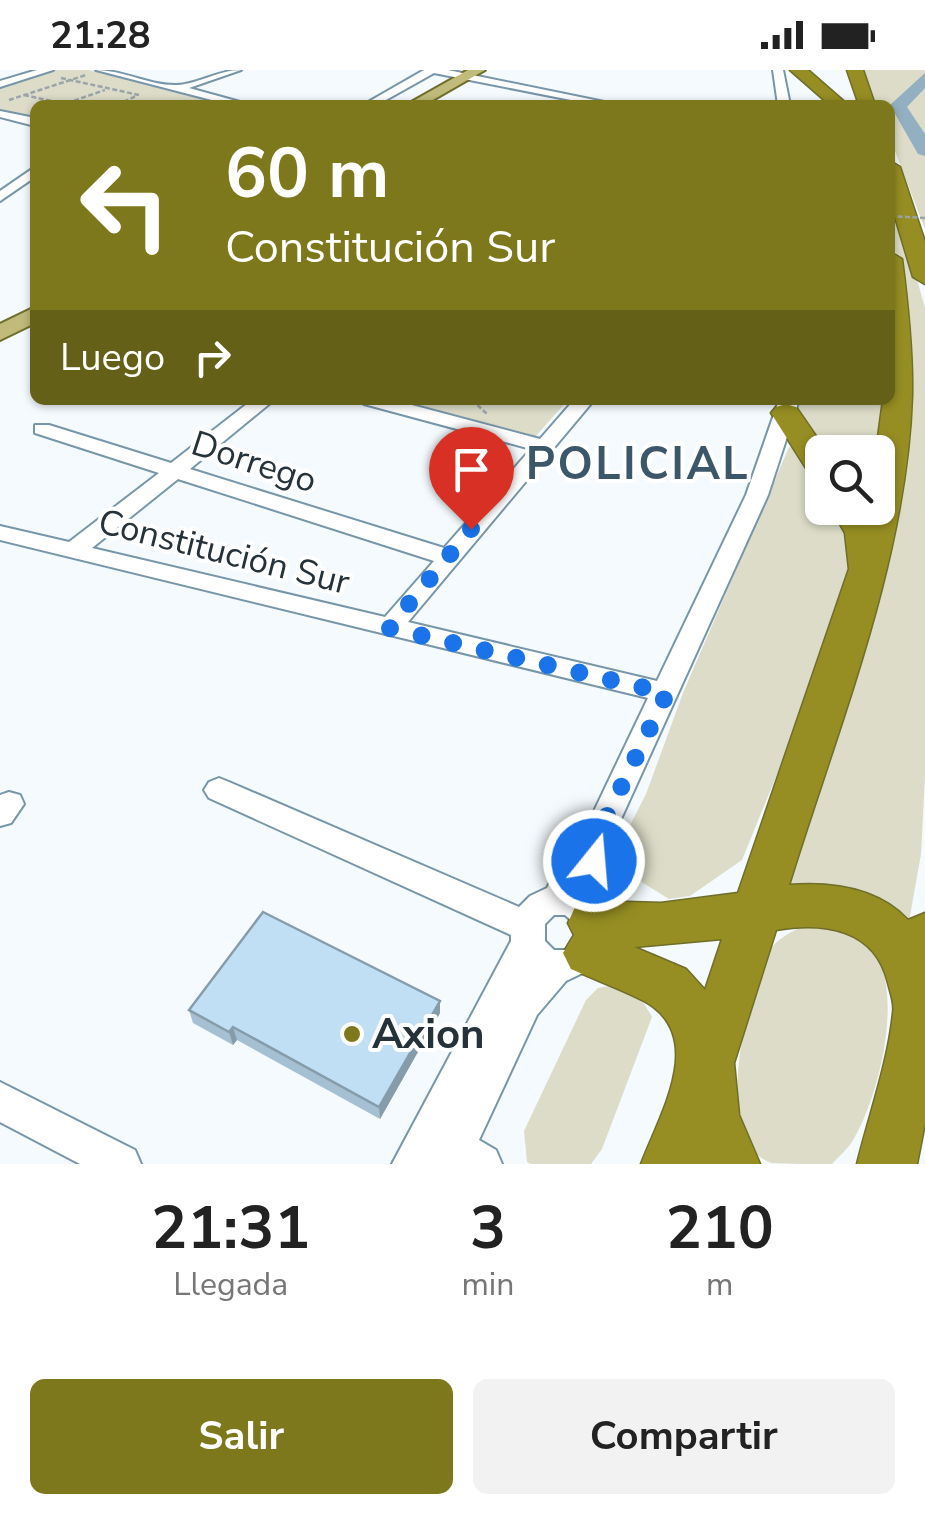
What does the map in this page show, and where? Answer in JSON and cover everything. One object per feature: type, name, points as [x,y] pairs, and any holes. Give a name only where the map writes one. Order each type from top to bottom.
[{"type":"highway","points":[[798,70],[836,100]]},
{"type":"highway","points":[[834,70],[841,100]]},
{"type":"highway","points":[[854,70],[866,100]]},
{"type":"highway","points":[[895,182],[925,277]]},
{"type":"highway","points":[[672,1164],[884,512],[901,363],[895,306]]},
{"type":"highway","points":[[787,407],[805,439]]},
{"type":"highway","points":[[858,525],[866,575]]},
{"type":"highway","points":[[577,931],[664,926],[808,902],[839,905],[866,917],[906,957],[920,1009]]},
{"type":"highway","points":[[577,931],[668,986],[704,1029],[710,1116],[730,1164]]},
{"type":"highway","points":[[886,1160],[920,1009],[925,936]]},
{"type":"main road","points":[[423,100],[476,74]]},
{"type":"main road","points":[[433,100],[476,74]]},
{"type":"main road","points":[[0,334],[30,317]]},
{"type":"main road","points":[[0,343],[30,327]]},
{"type":"street","points":[[100,70],[212,100]]},
{"type":"street","points":[[176,88],[236,70]]},
{"type":"street","points":[[377,100],[432,70],[476,74],[591,100]]},
{"type":"street","points":[[778,70],[783,100]]},
{"type":"street","points":[[0,84],[42,72]]},
{"type":"street","points":[[0,114],[30,121]]},
{"type":"street","points":[[0,197],[30,174]]},
{"type":"street","points":[[167,469],[240,405]]},
{"type":"street","points":[[64,549],[257,405]]},
{"type":"street","points":[[390,405],[544,446]]},
{"type":"street","points":[[389,628],[580,405]]},
{"type":"street","points":[[461,1159],[525,1003],[577,931],[595,841],[757,495],[787,407]]},
{"type":"street","name":"Dorrego","points":[[42,429],[447,557]]},
{"type":"street","name":"Constitución Sur","points":[[0,533],[667,693]]},
{"type":"street","points":[[219,790],[527,935],[540,957],[577,931]]},
{"type":"street","points":[[412,1164],[527,935],[536,909],[577,931]]},
{"type":"street","points":[[0,1101],[120,1164]]},
{"type":"path","points":[[42,72],[139,95],[128,100]]},
{"type":"path","points":[[0,103],[86,75]]},
{"type":"path","points":[[80,100],[126,83]]},
{"type":"path","points":[[12,93],[45,100]]},
{"type":"path","points":[[895,216],[925,218]]},
{"type":"green space","points":[[53,70],[89,70],[208,100],[30,100],[30,119],[0,112],[0,86]]},
{"type":"green space","points":[[862,70],[925,70],[925,229],[895,151],[895,100],[875,100]]},
{"type":"green space","points":[[895,201],[925,308],[925,776],[921,854],[907,933],[786,889],[888,539],[889,525],[895,525],[899,266],[895,251]]},
{"type":"green space","points":[[419,405],[564,405],[535,437]]},
{"type":"green space","points":[[797,405],[882,405],[879,435],[805,435],[794,418]]},
{"type":"green space","points":[[789,447],[802,449],[805,525],[852,525],[856,533],[853,566],[799,720],[742,860],[690,896],[669,899],[632,876],[622,859],[623,839],[646,794],[683,693]]},
{"type":"green space","points":[[815,922],[850,928],[872,946],[883,970],[887,999],[881,1062],[864,1119],[851,1143],[832,1164],[771,1163],[753,1150],[742,1127],[738,1067],[743,1034],[766,956],[787,934]]},
{"type":"green space","points":[[621,984],[636,990],[652,1017],[602,1149],[591,1164],[527,1162],[524,1131],[586,1000],[598,988]]},
{"type":"building","points":[[263,912],[440,1001],[379,1107],[233,1027],[229,1032],[189,1010]]},
{"type":"waterway","points":[[925,78],[898,106],[925,150]]},
{"type":"place","name":"Axion","points":[[352,1034]]},
{"type":"district","name":"POLICIAL","points":[[638,464]]},
{"type":"route","points":[[471,529],[389,628],[667,693],[595,841],[594,861]]}]
